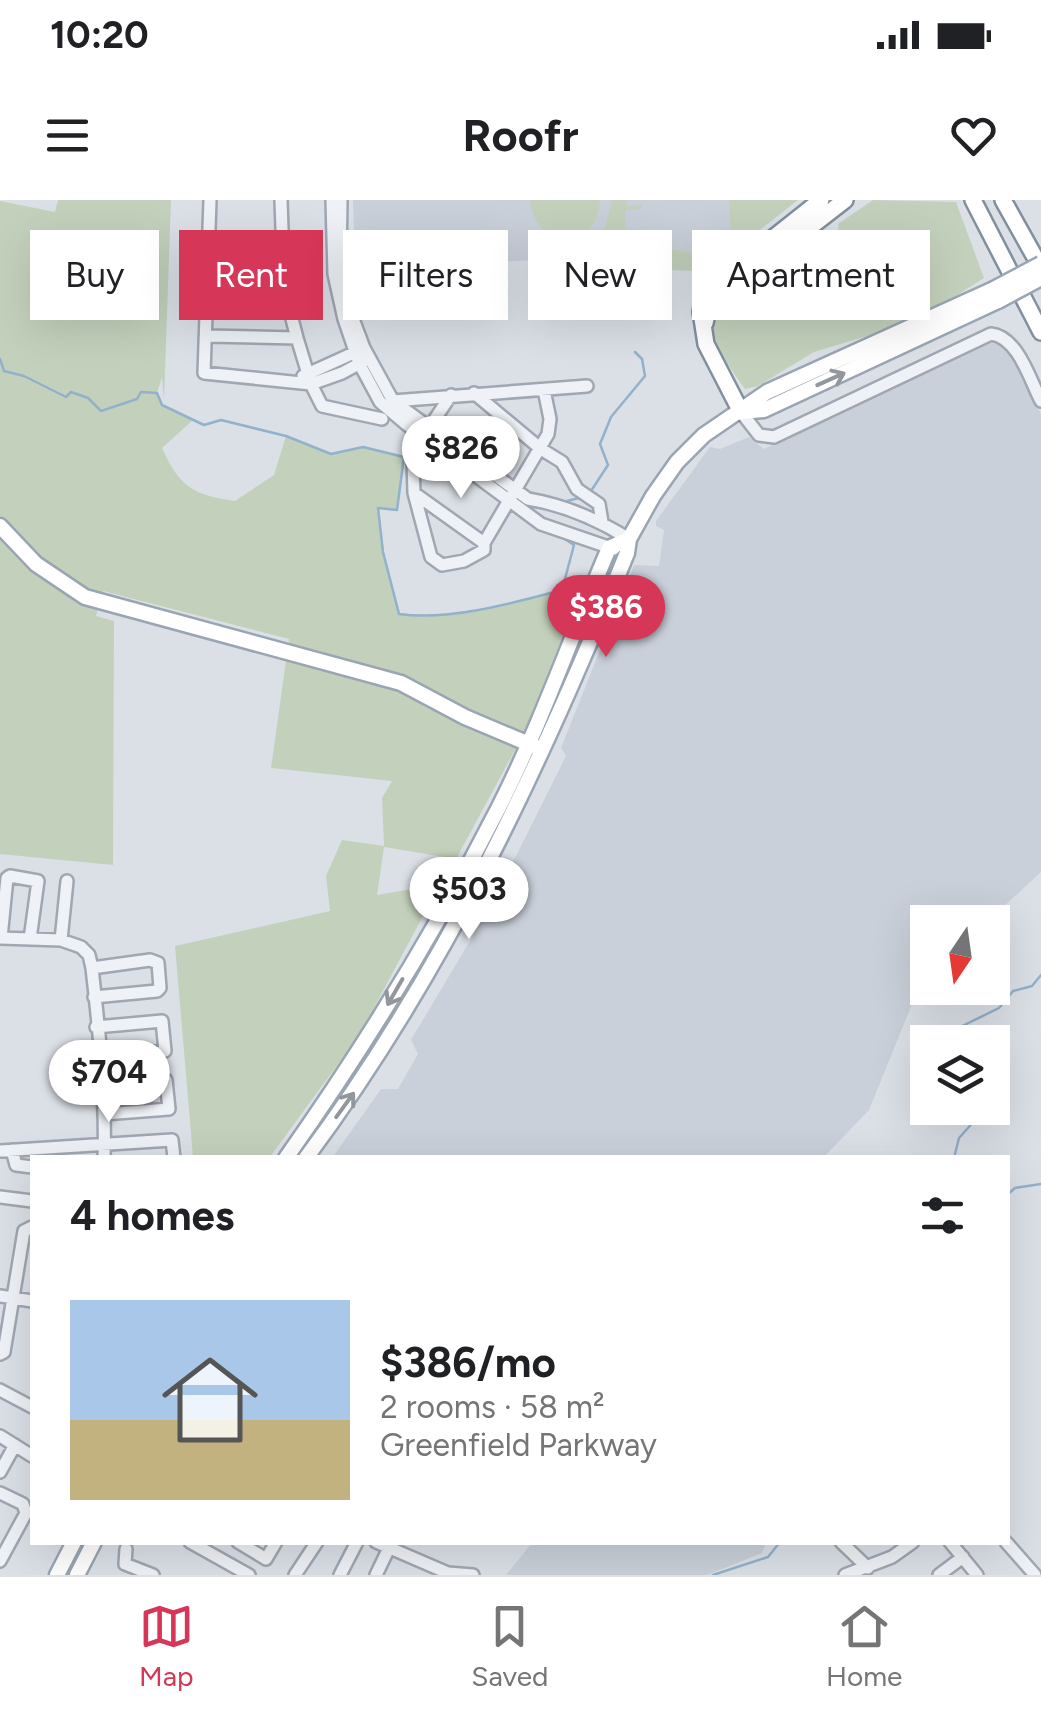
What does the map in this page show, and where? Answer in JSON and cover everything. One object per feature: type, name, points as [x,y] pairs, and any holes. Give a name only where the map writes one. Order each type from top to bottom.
[{"type":"highway","points":[[741,412],[703,332],[703,302],[711,289],[821,200]]},
{"type":"highway","points":[[703,332],[706,314],[720,297],[846,200]]},
{"type":"highway","points":[[961,200],[992,238]]},
{"type":"highway","points":[[973,200],[1041,332]]},
{"type":"highway","points":[[1003,200],[1041,266]]},
{"type":"main road","points":[[995,295],[1041,266]]},
{"type":"main road","points":[[301,1137],[310,1152],[382,1050],[482,875],[542,754],[628,546],[653,496],[686,452],[704,434],[767,392],[1041,278]]},
{"type":"main road","points":[[0,526],[36,564],[84,600]]},
{"type":"main road","points":[[0,540],[58,591],[400,691],[461,725],[542,754]]},
{"type":"main road","points":[[288,1155],[378,1022],[466,867],[526,748],[609,548],[628,546]]},
{"type":"main road","points":[[580,616],[604,609]]},
{"type":"main road","points":[[56,1575],[72,1545]]},
{"type":"main road","points":[[77,1575],[92,1545]]},
{"type":"street","points":[[210,200],[204,373],[296,383],[362,356]]},
{"type":"street","points":[[281,200],[284,288],[309,379],[322,406],[382,419]]},
{"type":"street","points":[[332,200],[334,274],[385,408],[512,494],[541,524],[609,548]]},
{"type":"street","points":[[335,227],[341,200]]},
{"type":"street","points":[[741,412],[759,435],[774,438],[991,334],[1000,335],[1011,344],[1041,402]]},
{"type":"street","points":[[206,336],[297,338]]},
{"type":"street","points":[[362,356],[393,400],[426,433]]},
{"type":"street","points":[[393,400],[587,386]]},
{"type":"street","points":[[451,395],[414,453],[414,492],[431,556],[442,565],[484,550],[484,543],[541,449],[550,419],[544,390]]},
{"type":"street","points":[[474,394],[562,462],[577,489],[597,500],[602,522]]},
{"type":"street","points":[[414,492],[484,543]]},
{"type":"street","points":[[512,494],[549,502],[602,522],[628,546]]},
{"type":"street","points":[[576,538],[586,516]]},
{"type":"street","points":[[30,939],[38,882],[10,876],[0,938],[30,939],[61,940],[81,947],[89,955],[102,1085],[104,1152]]},
{"type":"street","points":[[61,940],[67,880]]},
{"type":"street","points":[[92,968],[150,960],[158,964],[160,988],[94,997]]},
{"type":"street","points":[[96,1027],[162,1021],[165,1051],[99,1056]]},
{"type":"street","points":[[102,1085],[166,1080],[169,1109],[104,1114]]},
{"type":"street","points":[[6,1151],[104,1152],[172,1140],[174,1155]]},
{"type":"street","points":[[6,1151],[16,1165],[30,1167]]},
{"type":"street","points":[[0,1197],[30,1200]]},
{"type":"street","points":[[0,1354],[4,1352],[24,1231],[30,1228]]},
{"type":"street","points":[[0,1296],[30,1302]]},
{"type":"street","points":[[0,1390],[30,1407]]},
{"type":"street","points":[[0,1436],[30,1455]]},
{"type":"street","points":[[0,1472],[15,1445]]},
{"type":"street","points":[[0,1493],[23,1504],[26,1513],[0,1562]]},
{"type":"street","points":[[195,1545],[249,1575]]},
{"type":"street","points":[[243,1545],[266,1559],[274,1545]]},
{"type":"street","points":[[295,1575],[304,1569],[316,1545]]},
{"type":"street","points":[[340,1575],[355,1545]]},
{"type":"street","points":[[380,1545],[448,1574],[473,1575]]},
{"type":"street","points":[[845,1545],[868,1568]]},
{"type":"street","points":[[845,1575],[892,1558],[909,1545]]},
{"type":"street","points":[[953,1545],[978,1575]]},
{"type":"street","points":[[1009,1545],[1036,1575]]},
{"type":"street","points":[[121,1569],[126,1549]]},
{"type":"street","points":[[376,1575],[388,1550]]},
{"type":"street","points":[[940,1575],[963,1557]]},
{"type":"street","points":[[121,1569],[129,1563],[153,1575]]},
{"type":"shaded area","points":[[353,200],[742,200],[745,230],[692,230],[692,271],[672,270],[672,230],[528,230],[528,260],[508,262],[508,230],[354,230]]},
{"type":"shaded area","points":[[991,343],[1006,346],[1041,414],[1041,872],[1005,905],[910,905],[912,1005],[869,1110],[826,1155],[334,1155],[381,1089],[398,1089],[418,1054],[411,1040],[493,902],[566,756],[561,748],[634,565],[659,566],[664,530],[656,526],[656,521],[710,447],[720,449],[749,437],[764,449]]},
{"type":"shaded area","points":[[530,1545],[765,1545],[762,1553],[707,1575],[506,1575]]},
{"type":"green space","points":[[58,200],[171,200],[164,400],[162,377],[157,393],[162,405],[193,420],[162,448],[175,472],[190,487],[235,501],[274,475],[286,436],[331,453],[363,447],[404,457],[397,510],[378,508],[383,552],[399,614],[439,615],[502,605],[561,590],[565,578],[583,585],[522,737],[456,859],[384,847],[377,895],[440,884],[360,1034],[271,1155],[193,1155],[175,946],[330,911],[326,876],[342,840],[384,846],[382,798],[392,781],[271,768],[289,639],[103,591],[96,616],[114,621],[113,865],[0,854],[0,201],[55,212]]},
{"type":"green space","points":[[530,200],[600,200],[596,217],[587,230],[545,230],[534,217]]},
{"type":"green space","points":[[612,200],[626,200],[627,206],[642,205],[642,209],[626,210],[625,230],[602,230]]},
{"type":"green space","points":[[729,200],[798,200],[760,230],[731,230]]},
{"type":"green space","points":[[873,200],[956,202],[984,278],[930,312],[930,230],[839,230],[838,224]]},
{"type":"green space","points":[[672,250],[692,254],[692,271],[672,270]]},
{"type":"green space","points":[[715,320],[913,320],[814,352],[758,386],[745,389],[717,344]]},
{"type":"waterway","points":[[591,491],[608,465],[600,444],[611,417],[645,376],[642,359],[635,352]]},
{"type":"waterway","points":[[0,359],[4,371],[24,376],[66,397],[71,392],[88,398],[101,411],[137,399],[141,392],[157,393],[162,405],[204,425],[221,420],[286,436],[331,454],[363,447],[404,457],[397,510],[378,508],[383,552],[399,614],[460,613],[562,590],[574,545],[560,536]]},
{"type":"waterway","points":[[563,502],[579,498]]},
{"type":"waterway","points":[[964,1025],[999,1008],[1013,991],[1032,986],[1041,975]]},
{"type":"waterway","points":[[955,1155],[959,1138],[971,1125]]},
{"type":"waterway","points":[[1010,1192],[1041,1184]]},
{"type":"waterway","points":[[713,1575],[768,1557],[778,1545]]}]
